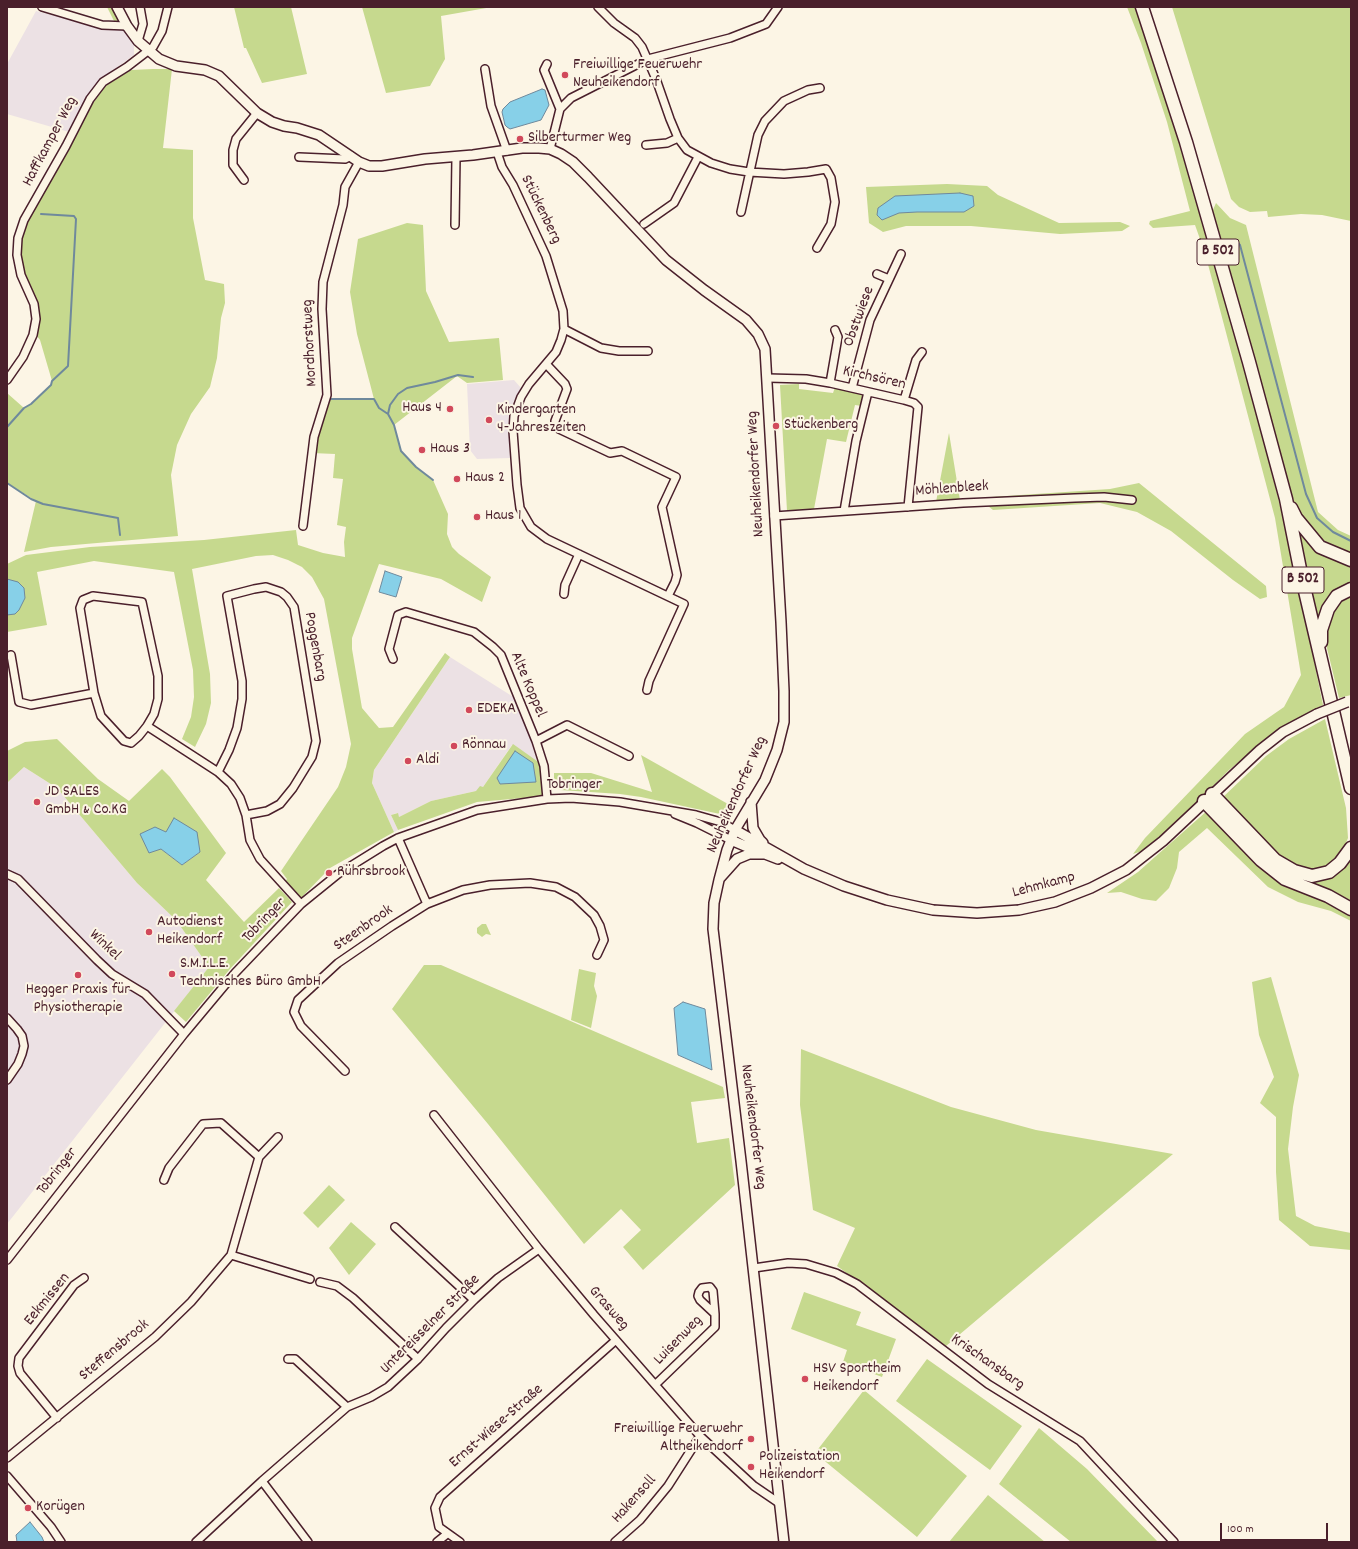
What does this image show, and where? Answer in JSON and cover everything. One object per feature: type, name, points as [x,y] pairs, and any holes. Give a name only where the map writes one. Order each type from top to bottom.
[{"type":"highway","name":"B 502","points":[[1142,7],[1186,142],[1247,354],[1286,499],[1301,574],[1351,788]]},
{"type":"highway","points":[[1286,499],[1296,518],[1320,547],[1351,560]]},
{"type":"highway","points":[[1322,660],[1321,630],[1328,609],[1337,596],[1351,589]]},
{"type":"highway","points":[[1208,797],[1275,860],[1294,870],[1312,876],[1329,872],[1340,863],[1351,848]]},
{"type":"highway","points":[[1208,797],[1261,860],[1285,879],[1328,896],[1351,909]]},
{"type":"street","points":[[42,7],[102,25],[127,26]]},
{"type":"street","name":"Neuheikendorfer Weg","points":[[117,7],[127,26],[138,40],[158,59],[168,64],[205,70],[219,76],[257,113],[272,122],[319,135],[359,162],[369,166],[382,166],[425,159],[507,151],[539,148],[550,149],[573,162],[666,260],[746,320],[758,334],[765,349],[768,378],[774,516],[784,683],[784,722],[777,750],[765,780],[735,830],[731,840],[718,880],[714,903],[713,929],[754,1268],[784,1542]]},
{"type":"street","points":[[138,40],[143,24],[140,7]]},
{"type":"street","points":[[149,51],[162,31],[168,7]]},
{"type":"street","points":[[598,7],[614,23],[636,38],[648,59],[678,138],[687,150],[711,164],[750,172],[784,174],[826,169],[831,178],[835,202],[831,224],[817,248]]},
{"type":"street","points":[[550,149],[560,109],[571,98],[648,59],[730,38],[766,24],[778,7]]},
{"type":"street","name":"Haffkamper Weg","points":[[7,380],[23,357],[33,335],[36,319],[34,304],[21,275],[17,255],[18,238],[24,220],[66,146],[90,99],[103,82],[149,51]]},
{"type":"street","points":[[546,64],[544,70],[560,109]]},
{"type":"street","points":[[485,69],[491,106],[507,151]]},
{"type":"street","points":[[741,212],[758,136],[765,121],[784,101],[808,90],[820,88]]},
{"type":"street","points":[[244,180],[233,165],[232,150],[236,139],[257,113]]},
{"type":"street","points":[[646,145],[667,143],[678,138]]},
{"type":"street","name":"Stückenberg","points":[[497,152],[502,167],[513,184],[546,256],[563,311],[564,329],[562,340],[547,365],[529,384],[521,397],[514,416],[513,430],[518,498],[523,513],[531,527],[547,539],[684,604],[648,681],[647,690]]},
{"type":"street","points":[[299,158],[345,159],[351,156]]},
{"type":"street","points":[[455,225],[456,157]]},
{"type":"street","points":[[644,224],[674,203],[698,157]]},
{"type":"street","name":"Mordhorstweg","points":[[303,526],[314,437],[328,395],[322,309],[323,282],[343,205],[345,187],[359,162]]},
{"type":"street","name":"Obstwiese","points":[[852,388],[870,320],[901,254]]},
{"type":"street","name":"Obstwiese","points":[[877,274],[889,279]]},
{"type":"street","points":[[564,329],[601,348],[619,351],[648,351]]},
{"type":"street","points":[[830,383],[838,338],[835,330]]},
{"type":"street","points":[[904,400],[916,360],[922,352]]},
{"type":"street","points":[[547,365],[565,384],[567,389],[555,421],[555,426],[610,453],[622,451],[676,477],[662,507],[677,575],[668,596]]},
{"type":"street","name":"Kirchsören","points":[[768,378],[806,379],[830,383],[914,403],[918,407],[908,507]]},
{"type":"street","points":[[844,510],[856,441],[868,392]]},
{"type":"street","name":"Möhlenbleek","points":[[774,516],[844,510],[1093,497],[1132,500]]},
{"type":"street","points":[[564,594],[565,585],[579,554]]},
{"type":"street","name":"Poggenbarg","points":[[218,772],[229,750],[237,728],[242,699],[242,681],[227,596],[266,587],[284,594],[294,608],[316,741],[312,757],[293,788],[280,804],[267,811],[246,815]]},
{"type":"street","points":[[93,596],[142,602],[158,676],[158,699],[154,714],[147,726],[139,736],[131,742],[124,741],[101,716],[94,693],[80,608],[83,600],[93,596]]},
{"type":"street","name":"Alte Koppel","points":[[393,660],[389,649],[398,615],[406,612],[474,632],[493,646],[501,655],[536,741],[544,766],[547,799]]},
{"type":"street","points":[[11,655],[19,702],[31,705],[94,693]]},
{"type":"street","name":"Lehmkamp","points":[[768,853],[864,893],[887,900],[933,910],[977,913],[1019,910],[1055,902],[1091,888],[1126,870],[1163,841],[1208,797],[1260,750],[1277,737],[1317,714],[1349,702]]},
{"type":"street","name":"Alte Koppel","points":[[536,741],[567,725],[629,756]]},
{"type":"street","points":[[147,726],[218,772],[231,784],[240,798],[246,815],[250,840],[260,859],[301,904]]},
{"type":"street","name":"Tobringer","points":[[7,1260],[184,1034],[235,972],[301,904],[338,874],[398,838],[477,810],[547,799],[571,798],[600,799],[696,815],[720,822],[735,830]]},
{"type":"street","points":[[751,802],[752,820],[755,832],[768,853]]},
{"type":"street","name":"Tobringer","points":[[662,809],[697,823],[731,840]]},
{"type":"street","points":[[735,830],[768,853]]},
{"type":"street","points":[[398,838],[427,904],[463,890],[490,885],[530,883],[556,887],[574,897],[594,915],[600,926],[604,940],[597,955]]},
{"type":"street","points":[[731,840],[768,853]]},
{"type":"street","points":[[718,880],[740,857],[749,854],[768,853]]},
{"type":"street","name":"Winkel","points":[[7,874],[18,880],[112,974],[145,994],[184,1034]]},
{"type":"street","name":"Steenbrook","points":[[345,1071],[301,1026],[294,1012],[298,1000],[338,963],[427,904]]},
{"type":"street","points":[[7,1018],[22,1036],[24,1046],[18,1064],[7,1080]]},
{"type":"street","name":"Grasweg","points":[[434,1115],[539,1249],[700,1436],[754,1486],[779,1503]]},
{"type":"street","points":[[164,1180],[169,1168],[204,1124],[221,1123],[259,1158]]},
{"type":"street","name":"Steffensbrook","points":[[7,1458],[155,1337],[191,1302],[231,1254],[259,1158],[278,1137]]},
{"type":"street","points":[[395,1227],[474,1300]]},
{"type":"street","name":"Untereisselner Straße","points":[[196,1542],[262,1481],[347,1407],[371,1397],[388,1387],[418,1359],[474,1300],[498,1278],[539,1249]]},
{"type":"street","points":[[231,1254],[310,1279]]},
{"type":"street","name":"Krischansbarg","points":[[754,1268],[788,1263],[806,1264],[836,1273],[857,1284],[988,1384],[1080,1441],[1174,1542]]},
{"type":"street","name":"Eekmissen","points":[[57,1418],[20,1373],[18,1366],[19,1358],[74,1285],[84,1278]]},
{"type":"street","points":[[320,1282],[337,1286],[354,1298],[418,1359]]},
{"type":"street","name":"Luisenweg","points":[[656,1384],[715,1327],[715,1314]]},
{"type":"street","name":"Ernst-Wiese-Straße","points":[[460,1542],[439,1527],[435,1508],[440,1497],[616,1340]]},
{"type":"street","points":[[288,1359],[295,1359],[347,1407]]},
{"type":"street","name":"Hakensoll","points":[[615,1542],[640,1520],[664,1491],[700,1436]]},
{"type":"street","points":[[7,1476],[62,1542]]},
{"type":"street","points":[[262,1481],[308,1542]]},
{"type":"street","points":[[437,1542],[447,1534]]},
{"type":"shaded area","points":[[36,11],[100,27],[124,28],[134,45],[134,55],[104,77],[88,96],[69,132],[7,114],[7,64]]},
{"type":"shaded area","name":"Kindergarten 4-Jahreszeiten","points":[[514,380],[521,388],[509,414],[508,425],[510,458],[477,459],[470,450],[467,384]]},
{"type":"shaded area","points":[[450,657],[515,698],[526,725],[537,761],[512,745],[483,787],[476,791],[431,801],[399,817],[397,813],[391,815],[398,830],[394,832],[372,783],[374,770]]},
{"type":"shaded area","points":[[24,767],[57,788],[137,883],[176,920],[209,967],[7,1224],[7,783]]},
{"type":"green space","points":[[107,7],[113,7],[121,23],[115,23]]},
{"type":"green space","points":[[234,7],[291,7],[307,74],[262,83],[246,48],[244,48]]},
{"type":"green space","points":[[362,7],[492,7],[441,16],[445,59],[430,86],[386,93]]},
{"type":"green space","points":[[1127,7],[1138,7],[1165,91],[1249,382],[1292,554],[1323,705],[1280,728],[1229,770],[1176,823],[1142,851],[1133,854],[1145,838],[1245,734],[1284,707],[1301,675],[1275,518],[1205,253],[1195,225],[1153,228],[1149,224],[1150,221],[1190,211],[1167,122],[1141,43]]},
{"type":"green space","points":[[1172,7],[1351,7],[1351,221],[1322,215],[1301,214],[1268,217],[1267,211],[1250,212],[1239,207],[1231,199]]},
{"type":"green space","points":[[172,69],[163,148],[193,150],[193,218],[205,280],[224,284],[225,303],[221,318],[217,358],[210,387],[191,414],[177,445],[171,475],[178,536],[51,547],[24,552],[36,501],[7,483],[7,393],[24,408],[31,404],[51,385],[52,381],[40,340],[36,335],[38,322],[23,274],[19,255],[20,239],[28,218],[93,103],[107,84],[131,70]]},
{"type":"green space","points":[[947,184],[987,186],[998,195],[1059,223],[1120,222],[1130,226],[1122,231],[1060,234],[971,226],[906,226],[883,232],[869,223],[866,187]]},
{"type":"green space","points":[[1216,203],[1230,218],[1246,225],[1318,512],[1338,530],[1351,536],[1351,557],[1323,543],[1300,517],[1289,488],[1212,212]]},
{"type":"green space","points":[[407,223],[423,225],[426,291],[449,342],[499,338],[503,380],[467,383],[457,376],[394,425],[401,451],[416,467],[433,480],[448,514],[447,534],[452,547],[459,554],[491,577],[482,602],[441,579],[379,564],[352,638],[352,649],[362,708],[379,728],[393,727],[445,653],[450,657],[374,770],[372,783],[394,832],[330,868],[299,900],[284,883],[287,879],[281,871],[338,787],[346,767],[351,744],[324,599],[312,577],[302,567],[273,555],[256,556],[192,569],[210,674],[211,703],[206,724],[195,747],[182,739],[191,717],[194,697],[193,670],[174,572],[94,561],[37,572],[47,625],[7,632],[7,564],[26,555],[90,547],[204,540],[296,530],[298,545],[323,553],[345,557],[344,542],[346,527],[337,525],[343,479],[333,478],[335,454],[312,453],[329,399],[374,399],[357,334],[350,292],[358,239]]},
{"type":"green space","points":[[799,384],[799,389],[833,393],[835,387],[862,395],[864,399],[862,406],[855,405],[846,442],[827,439],[814,509],[787,511],[780,385]]},
{"type":"green space","points":[[949,433],[960,500],[936,502]]},
{"type":"green space","points":[[1139,483],[1266,586],[1267,597],[1260,599],[1233,580],[1171,531],[1137,512],[1100,503],[993,510],[983,502],[991,497],[1110,489]]},
{"type":"green space","points":[[1292,517],[1302,532],[1351,564],[1351,586],[1317,627]]},
{"type":"green space","points":[[1351,592],[1351,695],[1339,698],[1327,648],[1326,622],[1336,604]]},
{"type":"green space","points":[[1325,719],[1346,808],[1348,838],[1340,857],[1325,869],[1306,871],[1276,855],[1221,799],[1266,756],[1289,739]]},
{"type":"green space","points":[[57,739],[98,779],[129,801],[162,769],[170,777],[226,853],[206,880],[244,922],[279,888],[292,902],[230,969],[186,1022],[174,1011],[209,967],[176,920],[137,883],[57,788],[24,767],[7,783],[7,751],[25,742]],"holes":[[[161,849],[200,852],[182,865]]]},
{"type":"green space","points":[[513,744],[544,766],[546,796],[477,802],[398,830],[391,815],[398,813],[399,817],[431,801],[476,791],[480,786],[483,787]]},
{"type":"green space","points":[[641,755],[728,804],[730,810],[720,814],[641,797],[560,790],[554,787],[554,773],[591,773],[652,792]]},
{"type":"green space","points":[[1208,810],[1258,860],[1351,911],[1351,921],[1331,911],[1298,902],[1268,887],[1207,828],[1179,852],[1177,868],[1169,888],[1156,901],[1142,899],[1121,892],[1107,893],[1138,872]]},
{"type":"green space","points":[[1351,851],[1351,902],[1302,884],[1265,854],[1313,878]]},
{"type":"green space","points":[[482,924],[486,924],[491,935],[486,934],[482,937],[477,933],[477,928]]},
{"type":"green space","points":[[424,965],[441,965],[723,1087],[725,1098],[691,1102],[697,1143],[729,1138],[735,1185],[643,1270],[623,1247],[641,1230],[621,1209],[584,1244],[488,1124],[392,1009]]},
{"type":"green space","points":[[579,969],[596,973],[594,986],[597,996],[591,1028],[571,1020]]},
{"type":"green space","points":[[1271,977],[1299,1075],[1293,1107],[1288,1149],[1296,1216],[1315,1226],[1351,1233],[1351,1250],[1310,1246],[1279,1220],[1276,1172],[1276,1117],[1260,1103],[1274,1077],[1259,1035],[1252,982]]},
{"type":"green space","points":[[801,1049],[951,1107],[1036,1130],[1173,1154],[946,1346],[837,1266],[855,1228],[813,1210],[800,1105]]},
{"type":"green space","points":[[329,1185],[345,1200],[318,1228],[303,1213]]},
{"type":"green space","points":[[351,1222],[376,1244],[349,1275],[329,1248]]},
{"type":"green space","points":[[804,1292],[861,1312],[856,1325],[896,1339],[882,1377],[843,1362],[847,1350],[791,1329]]},
{"type":"green space","points":[[927,1359],[1022,1426],[990,1470],[896,1401]]},
{"type":"green space","points":[[864,1390],[967,1476],[917,1537],[815,1453]]},
{"type":"green space","points":[[1039,1428],[1087,1469],[1158,1542],[1071,1542],[999,1484]]},
{"type":"green space","points":[[988,1495],[1045,1542],[949,1542]]},
{"type":"water","points":[[542,89],[545,90],[549,105],[541,120],[510,129],[507,127],[505,125],[502,112],[503,109],[510,102]]},
{"type":"water","points":[[960,193],[973,196],[974,206],[964,212],[899,213],[882,220],[877,215],[878,208],[895,196]]},
{"type":"water","points":[[385,571],[402,577],[396,597],[379,592]]},
{"type":"water","points":[[7,579],[18,582],[24,588],[25,598],[19,610],[15,614],[7,615]]},
{"type":"water","points":[[515,751],[533,763],[536,782],[500,784],[497,778]]},
{"type":"water","points":[[174,818],[197,832],[200,852],[182,865],[161,849],[149,853],[140,834],[155,827],[166,832]]},
{"type":"water","points":[[683,1002],[705,1009],[712,1070],[678,1055],[674,1008]]},
{"type":"water","points":[[30,1522],[42,1537],[44,1542],[17,1542],[16,1535]]},
{"type":"waterway","points":[[7,427],[24,408],[31,404],[51,385],[52,381],[68,366],[76,219],[74,216],[41,214]]},
{"type":"waterway","points":[[1237,242],[1240,245],[1306,494],[1317,518],[1333,532],[1351,541]]},
{"type":"waterway","points":[[388,414],[390,405],[398,394],[407,388],[458,375],[473,377]]},
{"type":"waterway","points":[[329,399],[374,399],[379,408],[388,414],[394,425],[401,451],[416,467],[433,480]]},
{"type":"waterway","points":[[7,483],[31,499],[43,504],[118,518],[120,535]]},
{"type":"place","name":"Freiwillige Feuerwehr Neuheikendorf","points":[[565,75]]},
{"type":"place","name":"Silberturmer Weg","points":[[520,139]]},
{"type":"place","name":"Haus 4","points":[[450,409]]},
{"type":"place","name":"Kindergarten 4-Jahreszeiten","points":[[489,420]]},
{"type":"place","name":"Stückenberg","points":[[776,426]]},
{"type":"place","name":"Haus 3","points":[[422,450]]},
{"type":"place","name":"Haus 2","points":[[457,479]]},
{"type":"place","name":"Haus 1","points":[[477,517]]},
{"type":"place","name":"EDEKA","points":[[469,710]]},
{"type":"place","name":"Rönnau","points":[[454,746]]},
{"type":"place","name":"Aldi","points":[[408,761]]},
{"type":"place","name":"JD SALES GmbH & Co.KG","points":[[37,802]]},
{"type":"place","name":"Rührsbrook","points":[[329,873]]},
{"type":"place","name":"Autodienst Heikendorf","points":[[149,932]]},
{"type":"place","name":"S.M.I.L.E. Technisches Büro GmbH","points":[[172,974]]},
{"type":"place","name":"Hegger Praxis für Physiotherapie","points":[[78,975]]},
{"type":"place","name":"HSV Sportheim Heikendorf","points":[[805,1379]]},
{"type":"place","name":"Freiwillige Feuerwehr Altheikendorf","points":[[751,1439]]},
{"type":"place","name":"Polizeistation Heikendorf","points":[[751,1467]]},
{"type":"place","name":"Korügen","points":[[28,1508]]}]
